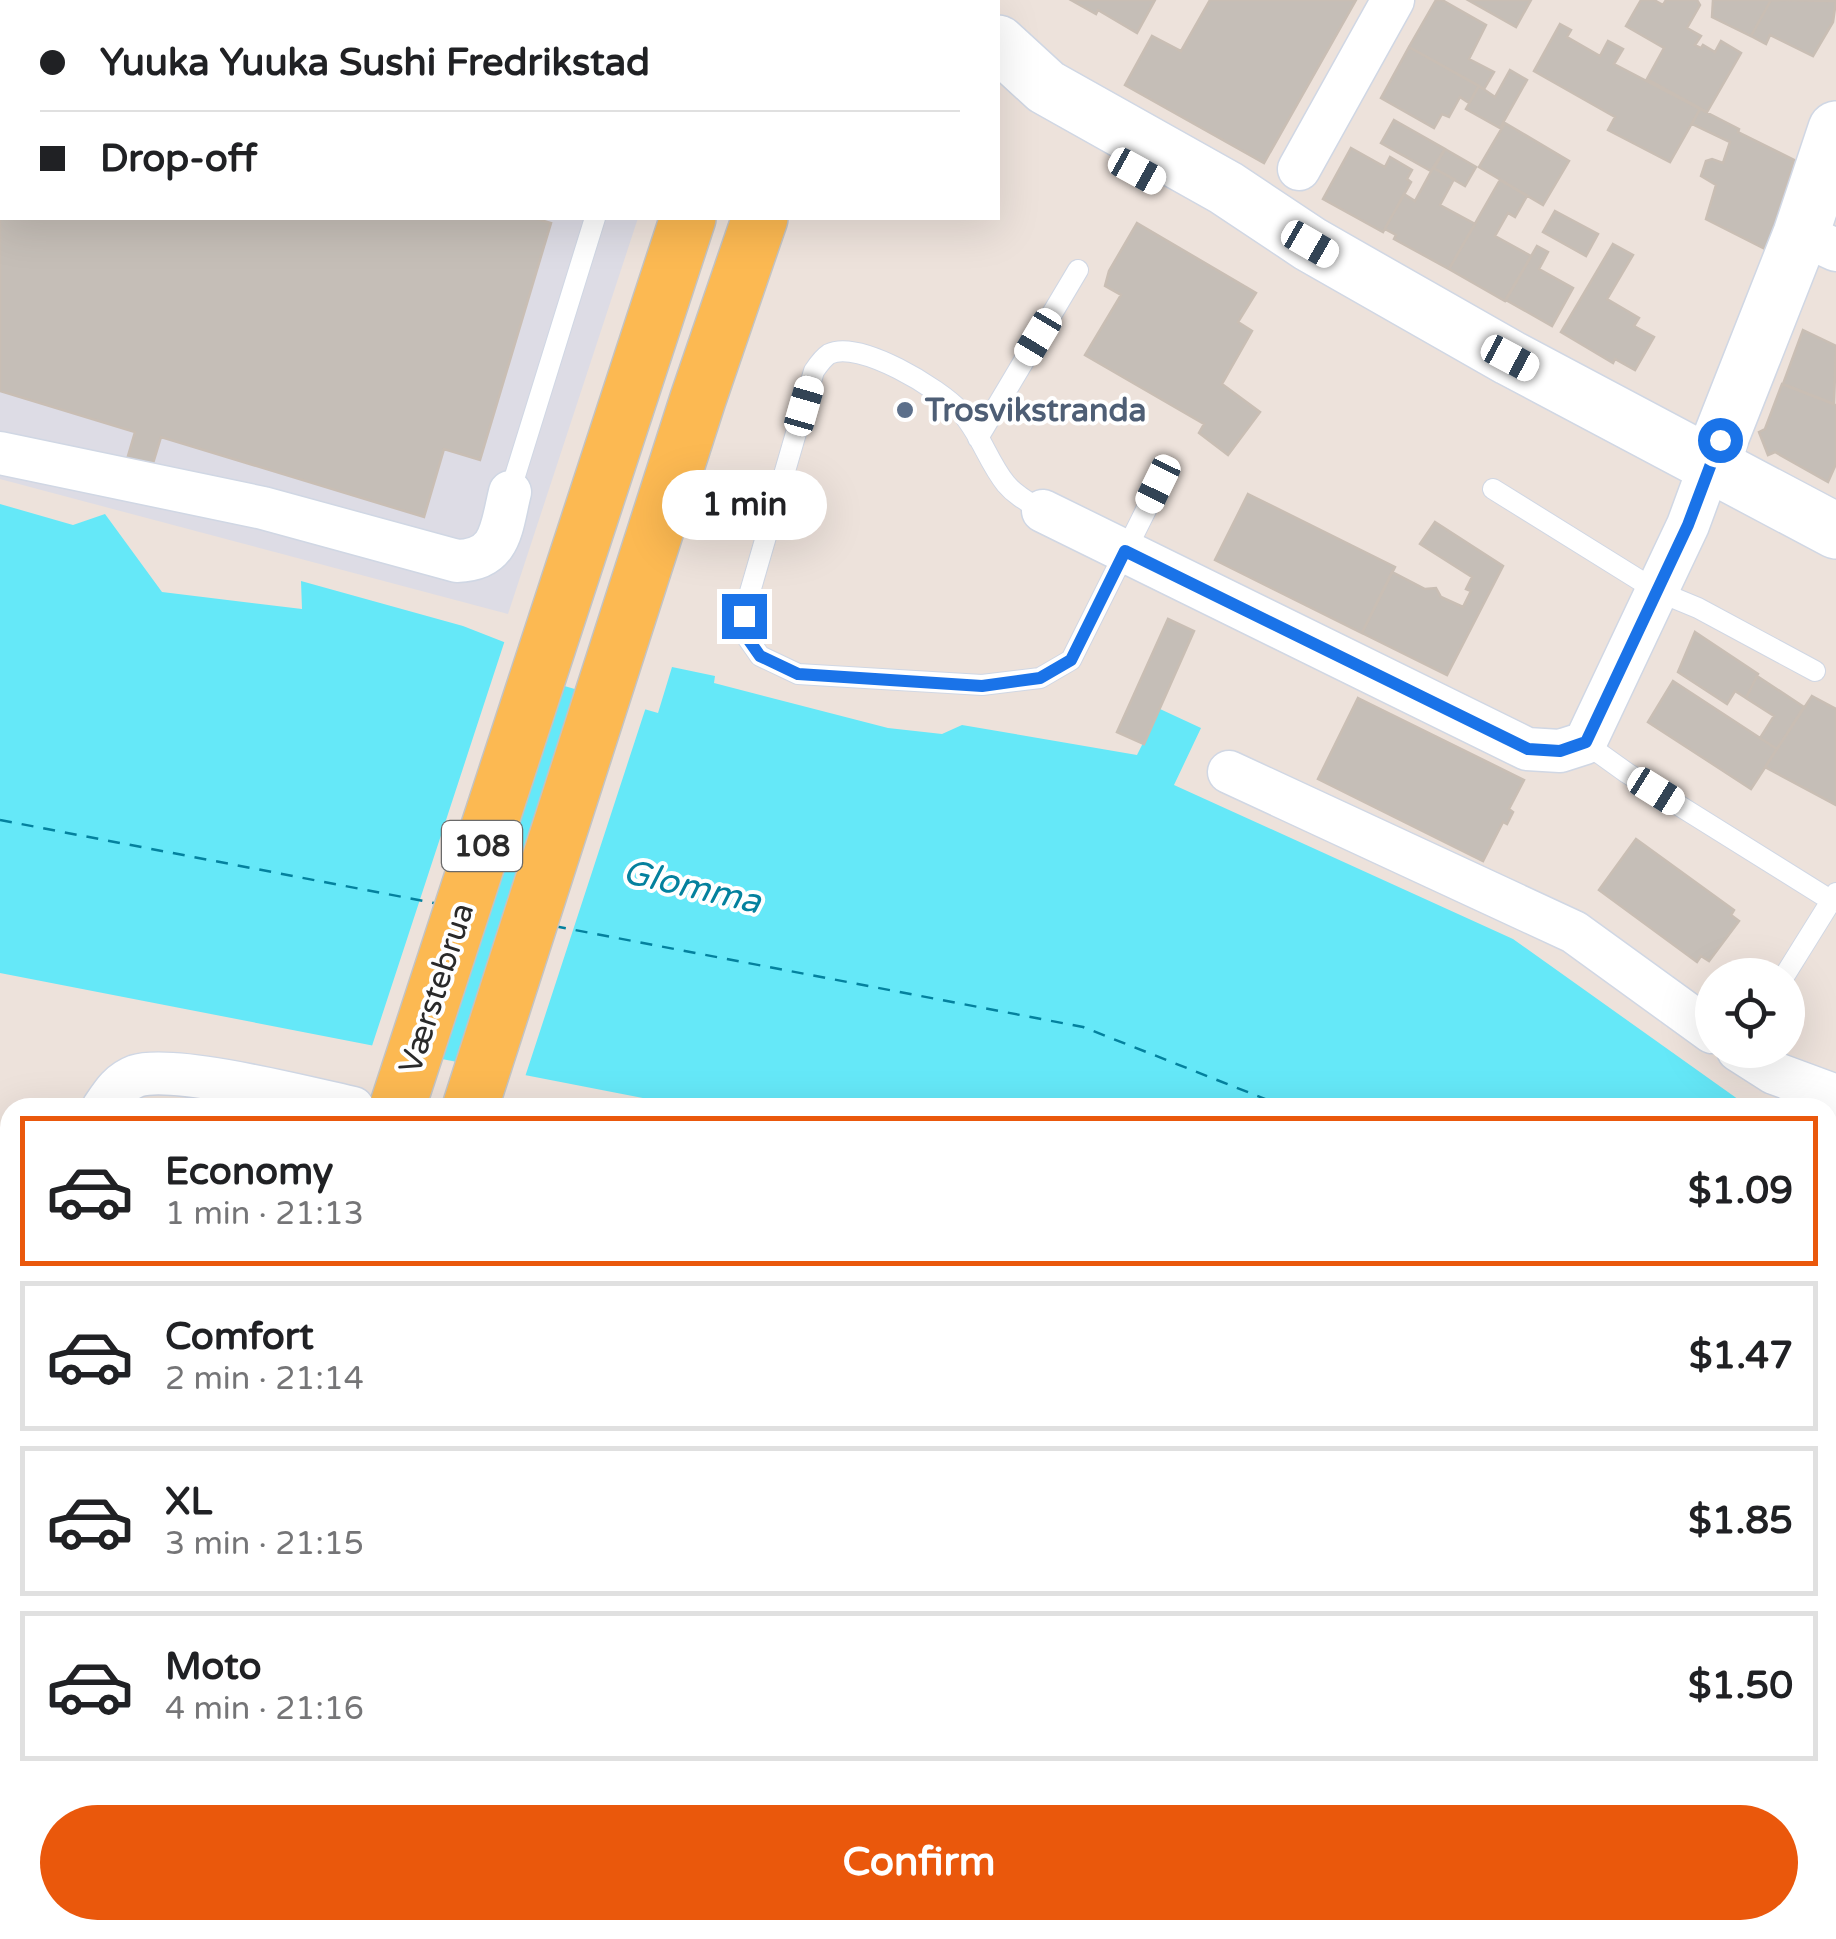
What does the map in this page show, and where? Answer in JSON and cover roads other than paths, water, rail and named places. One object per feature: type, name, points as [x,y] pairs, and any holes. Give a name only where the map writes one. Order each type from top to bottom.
[{"type":"main road","name":"Værstebrua","points":[[400,1098],[687,220]]},
{"type":"main road","name":"108","points":[[473,1098],[759,220]]},
{"type":"street","points":[[1300,168],[1393,0]]},
{"type":"street","points":[[1000,45],[1046,87],[1226,188],[1310,244],[1510,358],[1836,532]]},
{"type":"street","points":[[1000,95],[1172,190],[1310,244]]},
{"type":"street","points":[[1044,511],[1528,749],[1560,751],[1586,742],[1688,525],[1710,465],[1818,242],[1836,129]]},
{"type":"street","points":[[0,453],[264,508],[457,562],[474,561],[491,550],[510,492]]},
{"type":"street","points":[[1229,772],[1574,932],[1695,1020]]},
{"type":"street","points":[[1767,1068],[1836,1096]]},
{"type":"street","points":[[110,1098],[118,1086],[139,1075],[186,1075],[302,1098]]},
{"type":"lane","points":[[510,492],[594,220]]},
{"type":"lane","points":[[978,438],[1078,270]]},
{"type":"lane","points":[[1044,511],[1006,484],[960,410],[892,364],[870,354],[842,350],[826,355],[814,371],[744,616],[746,636],[760,656],[798,674],[982,686],[1040,678],[1071,660],[1158,484]]},
{"type":"lane","points":[[1494,489],[1658,591],[1815,670]]},
{"type":"lane","points":[[1586,742],[1627,772],[1834,897],[1795,958]]},
{"type":"water","name":"Glomma","points":[[0,504],[73,525],[105,514],[162,592],[302,609],[301,581],[463,626],[509,644],[502,668],[658,713],[672,667],[715,676],[714,683],[888,728],[942,734],[962,725],[1137,755],[1160,709],[1201,728],[1174,785],[1513,939],[1736,1098],[643,1098],[0,973]]},
{"type":"place","name":"Trosvikstranda","points":[[905,410]]}]
